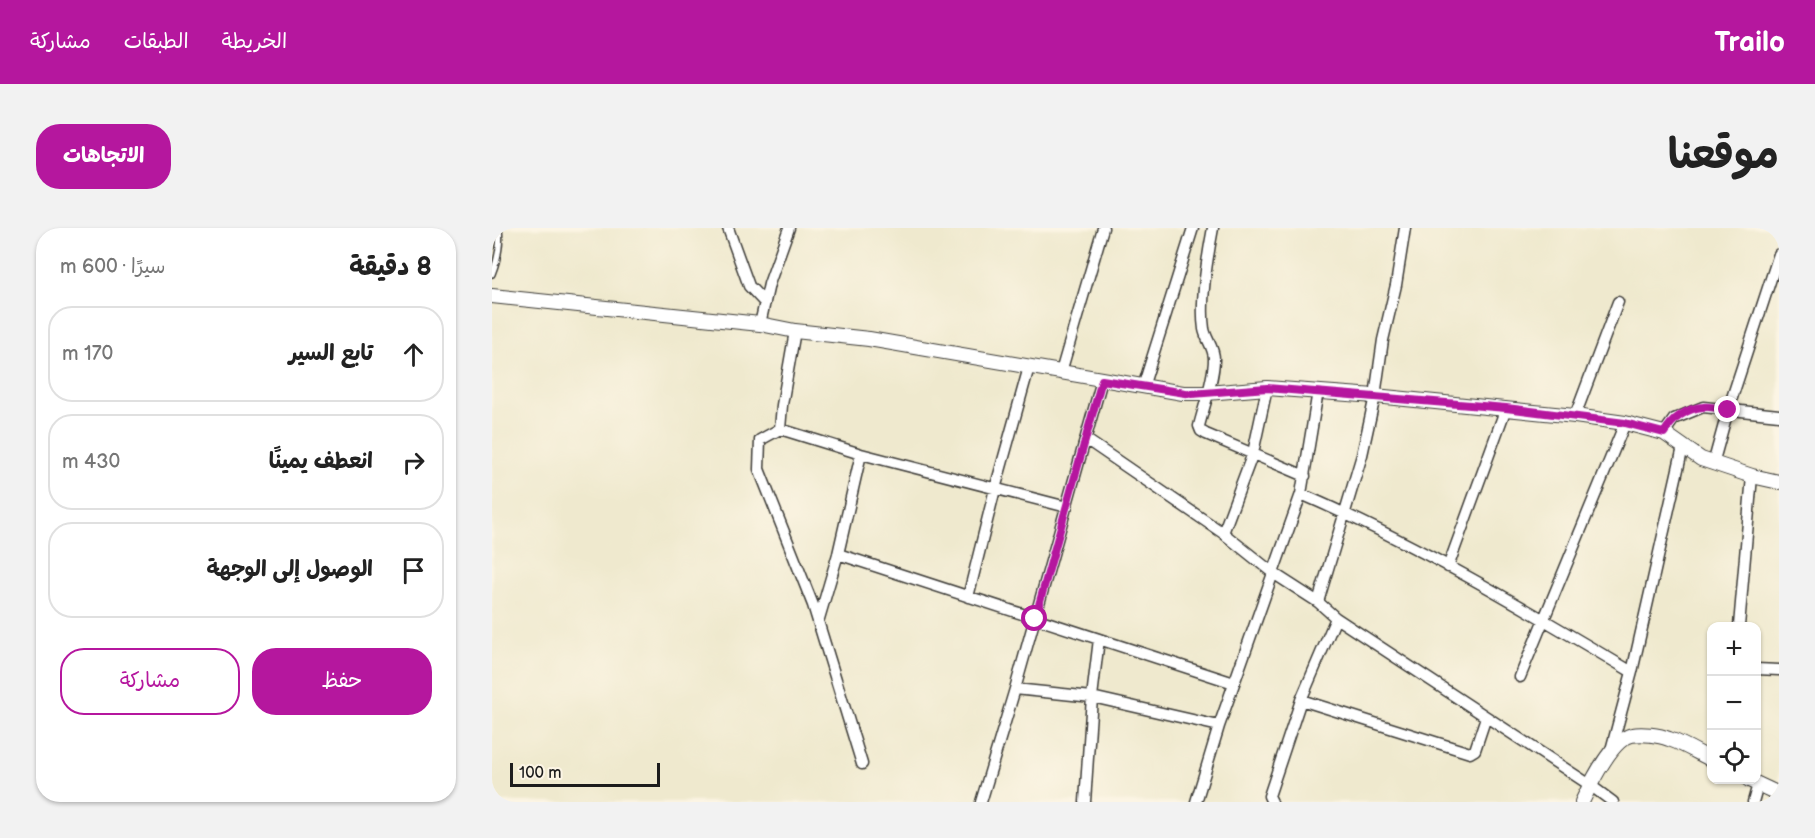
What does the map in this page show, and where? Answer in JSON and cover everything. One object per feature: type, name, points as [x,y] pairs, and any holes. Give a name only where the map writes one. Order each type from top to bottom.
[{"type":"street","points":[[728,228],[749,286],[765,303]]},
{"type":"street","points":[[760,324],[769,284],[789,228]]},
{"type":"street","points":[[1061,372],[1103,228]]},
{"type":"street","points":[[1143,387],[1193,228]]},
{"type":"street","points":[[1213,228],[1208,254],[1203,318],[1204,331],[1214,349],[1214,361],[1199,426],[1201,431],[1305,476]]},
{"type":"street","points":[[1318,602],[1362,455],[1405,228]]},
{"type":"street","points":[[1713,464],[1728,410],[1779,254]]},
{"type":"street","points":[[492,296],[760,324],[795,331],[869,339],[1184,393],[1267,388],[1318,391],[1506,408],[1625,423],[1664,433],[1713,464],[1779,482]]},
{"type":"street","points":[[1575,416],[1618,302]]},
{"type":"street","points":[[780,429],[795,331]]},
{"type":"street","points":[[968,597],[1029,367]]},
{"type":"street","points":[[981,802],[1016,688],[1102,380]]},
{"type":"street","points":[[1223,532],[1253,453],[1267,388]]},
{"type":"street","points":[[1196,802],[1219,726],[1301,494],[1318,391]]},
{"type":"street","points":[[1664,433],[1674,420],[1703,407],[1779,415]]},
{"type":"street","points":[[1448,567],[1506,408]]},
{"type":"street","points":[[1520,677],[1625,423]]},
{"type":"street","points":[[862,764],[818,622],[759,469],[760,440],[780,429],[861,454],[1067,507]]},
{"type":"street","points":[[1087,440],[1223,532],[1273,573],[1318,602],[1336,618],[1613,802]]},
{"type":"street","points":[[1610,754],[1632,672],[1683,447]]},
{"type":"street","points":[[818,622],[838,554],[861,454]]},
{"type":"street","points":[[1739,622],[1752,476]]},
{"type":"street","points":[[1301,494],[1346,513],[1448,567],[1545,620],[1632,672]]},
{"type":"street","points":[[838,554],[1234,683]]},
{"type":"street","points":[[1272,802],[1269,796],[1301,700],[1336,618]]},
{"type":"street","points":[[1085,802],[1092,697],[1099,639]]},
{"type":"street","points":[[1761,669],[1779,670]]},
{"type":"street","points":[[1016,688],[1092,697],[1219,726]]},
{"type":"street","points":[[1301,700],[1470,753],[1475,750],[1486,717]]},
{"type":"street","points":[[1582,802],[1610,754],[1618,743],[1630,735],[1669,739],[1707,758]]},
{"type":"street","points":[[1753,802],[1754,784]]},
{"type":"street","points":[[1758,784],[1779,794]]},
{"type":"lane","points":[[492,274],[497,262],[500,243],[499,228]]},
{"type":"route","points":[[1035,619],[1102,380],[1192,394],[1267,388],[1506,408],[1625,423],[1664,433],[1669,424],[1682,414],[1703,407],[1728,410]]}]
